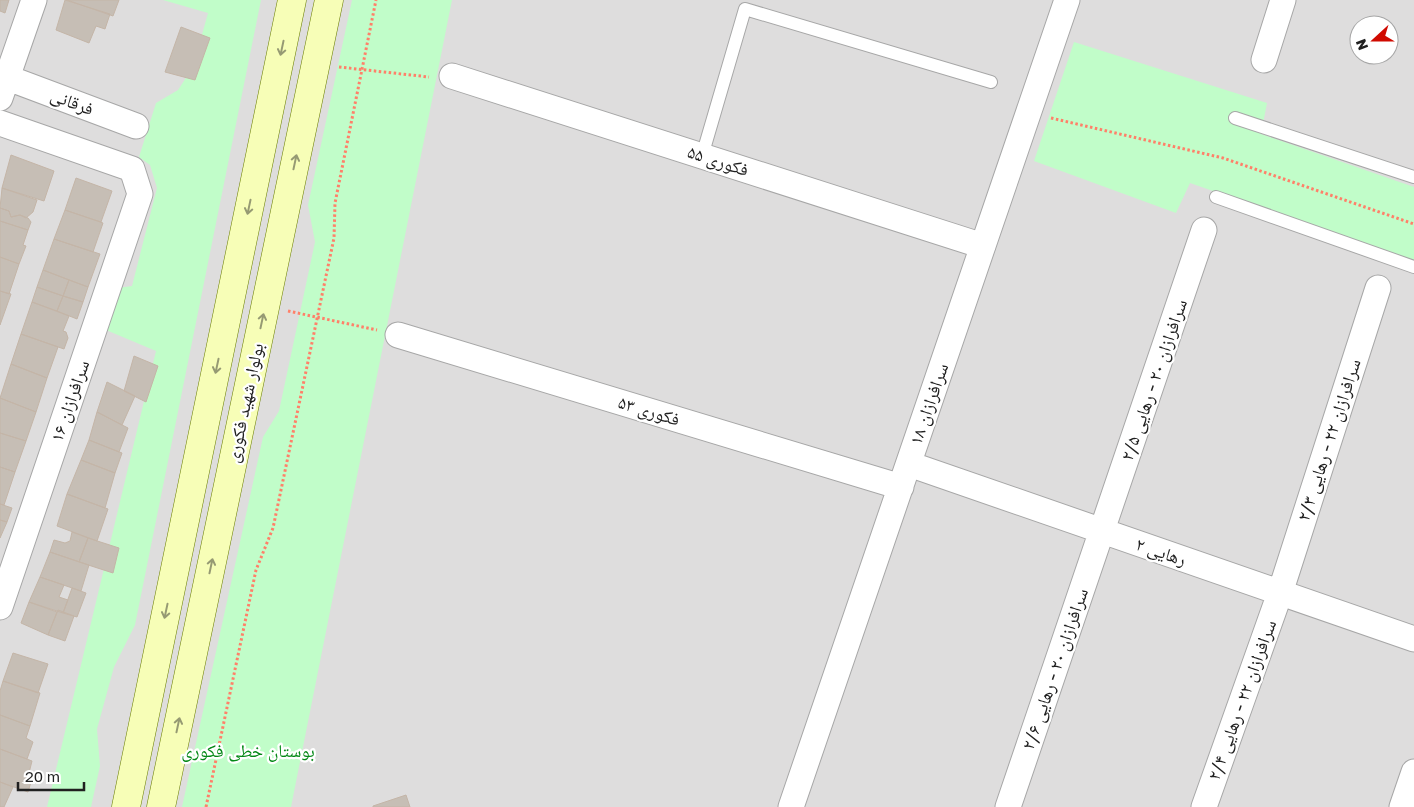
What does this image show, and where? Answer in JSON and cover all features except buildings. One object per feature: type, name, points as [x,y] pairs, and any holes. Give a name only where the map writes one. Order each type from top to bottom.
[{"type":"main road","name":"بولوار شهید فکوری","points":[[126,807],[292,0]]},
{"type":"main road","name":"بولوار شهید فکوری","points":[[161,807],[329,0]]},
{"type":"street","points":[[2,83],[34,0]]},
{"type":"street","name":"سرافرازان ۱۸","points":[[792,807],[1067,0]]},
{"type":"street","points":[[1264,60],[1283,0]]},
{"type":"street","name":"فکوری ۵۵","points":[[452,76],[983,246]]},
{"type":"street","name":"فرقانی","points":[[2,83],[136,126]]},
{"type":"street","name":"سرافرازان ۱۶","points":[[0,123],[132,169],[140,194],[0,607]]},
{"type":"street","name":"سرافرازان ۲۰ - رهایی ۲/۵","points":[[1103,531],[1204,230]]},
{"type":"street","name":"سرافرازان ۲۲ - رهایی ۲/۳","points":[[1280,593],[1378,288]]},
{"type":"street","name":"فکوری ۵۳","points":[[398,335],[901,487]]},
{"type":"street","name":"رهایی ۲","points":[[909,464],[1414,639]]},
{"type":"street","name":"سرافرازان ۲۰ - رهایی ۲/۶","points":[[1008,807],[1103,531]]},
{"type":"street","name":"سرافرازان ۲۲ - رهایی ۲/۴","points":[[1204,807],[1280,593]]},
{"type":"street","points":[[1402,807],[1414,772]]},
{"type":"lane","points":[[702,156],[745,9],[991,82]]},
{"type":"lane","points":[[1235,118],[1414,178]]},
{"type":"lane","points":[[1216,196],[1414,267]]},
{"type":"path","points":[[206,807],[256,570],[274,528],[334,238],[335,203],[376,0]]},
{"type":"path","points":[[316,65],[421,78],[452,76]]},
{"type":"path","points":[[1028,113],[1223,158],[1414,224]]},
{"type":"path","points":[[265,306],[398,335]]},
{"type":"shaded area","points":[[0,0],[1414,0],[1414,807],[0,807]]},
{"type":"green space","points":[[163,0],[261,0],[135,625],[114,667],[97,729],[100,766],[91,807],[47,807],[156,351],[106,330],[118,288],[132,286],[157,188],[150,165],[139,157],[156,103],[178,90],[193,67],[208,13]]},
{"type":"green space","name":"بوستان خطی فکوری","points":[[352,0],[452,0],[291,807],[182,807],[263,437],[279,411],[315,242],[308,205]]},
{"type":"green space","points":[[1074,42],[1267,103],[1261,134],[1414,187],[1414,261],[1190,183],[1176,213],[1034,161]]}]
